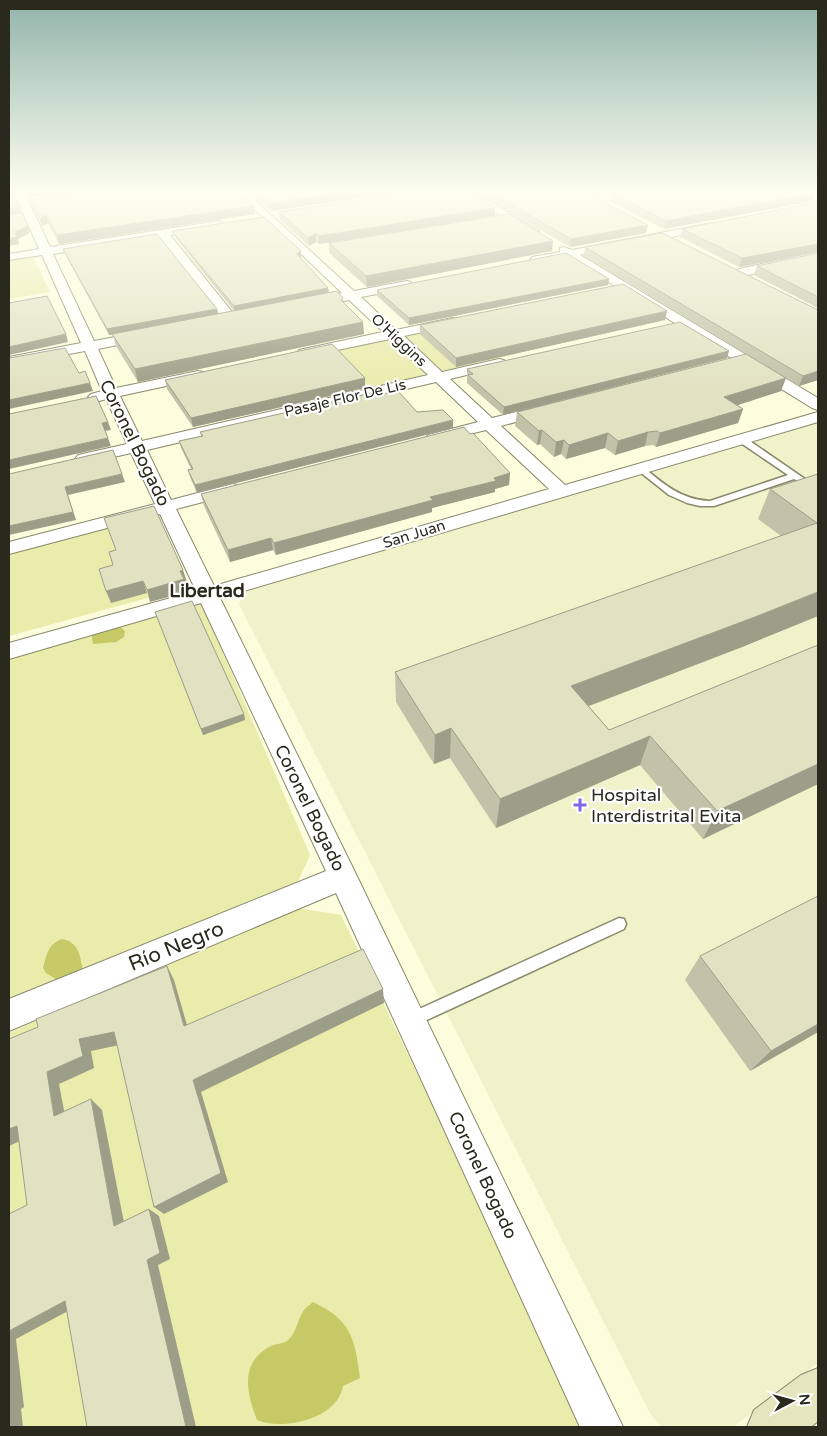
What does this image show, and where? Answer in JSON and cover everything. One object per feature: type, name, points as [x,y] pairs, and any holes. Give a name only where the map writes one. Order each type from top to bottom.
[{"type":"main road","points":[[771,1427],[818,1392]]},
{"type":"street","name":"Coronel Bogado","points":[[47,257],[61,295],[90,346],[602,1427]]},
{"type":"street","points":[[181,257],[230,319]]},
{"type":"street","name":"O'Higgins","points":[[316,257],[352,295],[560,490]]},
{"type":"street","points":[[522,262],[548,257]]},
{"type":"street","points":[[576,257],[818,405]]},
{"type":"street","points":[[756,282],[734,271],[812,257]]},
{"type":"street","points":[[296,306],[418,282]]},
{"type":"street","points":[[606,291],[625,287]]},
{"type":"street","points":[[286,357],[470,318]]},
{"type":"street","points":[[662,326],[682,322]]},
{"type":"street","points":[[9,361],[155,333]]},
{"type":"street","name":"Pasaje Flor De Lis","points":[[73,461],[516,359]]},
{"type":"street","points":[[726,365],[745,360]]},
{"type":"street","points":[[84,400],[208,373]]},
{"type":"street","points":[[422,441],[564,405]]},
{"type":"street","name":"San Juan","points":[[9,651],[208,595],[560,490],[818,417]]},
{"type":"street","points":[[9,548],[251,484]]},
{"type":"street","name":"Río Negro","points":[[9,1015],[343,877]]},
{"type":"lane","points":[[742,439],[818,492]]},
{"type":"lane","points":[[639,468],[686,502],[699,504],[712,504],[794,476]]},
{"type":"lane","points":[[410,1021],[619,924]]},
{"type":"shaded area","points":[[33,257],[50,292],[9,299],[9,261]]},
{"type":"shaded area","points":[[430,328],[514,349],[520,353],[442,372],[401,334]]},
{"type":"shaded area","points":[[387,336],[426,372],[421,377],[369,389],[361,388],[333,348]]},
{"type":"shaded area","name":"Hospital Interdistrital Evita","points":[[818,418],[818,1363],[733,1427],[661,1427],[651,1415],[239,604],[242,596],[248,590]]},
{"type":"shaded area","points":[[155,513],[187,582],[184,588],[9,636],[9,551]]},
{"type":"shaded area","points":[[200,599],[310,855],[296,886],[9,1002],[9,654]]},
{"type":"shaded area","points":[[115,623],[125,631],[124,637],[116,642],[93,644],[94,629]]},
{"type":"shaded area","points":[[292,907],[341,915],[582,1417],[579,1427],[9,1427],[9,1033]]},
{"type":"shaded area","points":[[62,939],[72,943],[78,950],[83,970],[62,983],[46,973],[43,968],[51,947]]},
{"type":"shaded area","points":[[313,1302],[336,1316],[349,1332],[356,1352],[360,1378],[343,1386],[340,1396],[333,1405],[313,1417],[302,1421],[278,1424],[257,1420],[248,1390],[249,1371],[253,1362],[259,1354],[269,1347],[285,1342],[290,1338],[304,1310]]},
{"type":"building","points":[[67,257],[175,257],[217,309],[107,329]]},
{"type":"building","points":[[194,257],[300,257],[328,288],[234,306]]},
{"type":"building","points":[[345,257],[467,257],[366,276]]},
{"type":"building","points":[[545,257],[573,257],[609,279],[409,318],[377,290]]},
{"type":"building","points":[[602,257],[711,257],[818,310],[818,371],[803,376]]},
{"type":"building","points":[[799,257],[818,257],[818,297],[757,266]]},
{"type":"building","points":[[623,284],[667,311],[456,358],[420,325]]},
{"type":"building","points":[[337,291],[343,298],[341,300],[363,322],[135,369],[112,334]]},
{"type":"building","points":[[47,296],[66,334],[9,347],[9,303]]},
{"type":"building","points":[[680,322],[729,351],[504,407],[468,375],[473,374],[467,369]]},
{"type":"building","points":[[332,344],[365,378],[191,418],[165,380]]},
{"type":"building","points":[[65,348],[79,373],[85,371],[90,383],[9,400],[9,358]]},
{"type":"building","points":[[746,354],[786,378],[724,397],[743,409],[660,433],[657,431],[648,432],[618,441],[608,433],[569,445],[564,440],[556,442],[542,430],[539,431],[517,412]]},
{"type":"building","points":[[398,391],[417,412],[443,410],[453,420],[195,485],[188,470],[193,469],[179,441],[203,436],[200,432],[376,392],[380,395]]},
{"type":"building","points":[[96,396],[108,422],[102,423],[108,438],[9,460],[9,414]]},
{"type":"building","points":[[464,427],[470,434],[473,433],[510,473],[494,478],[496,481],[430,497],[433,500],[274,543],[271,538],[228,550],[201,494]]},
{"type":"building","points":[[113,450],[122,474],[65,487],[73,512],[9,526],[9,474]]},
{"type":"building","points":[[818,474],[818,592],[571,686],[609,730],[818,645],[818,764],[717,811],[650,736],[500,799],[451,728],[435,735],[395,672],[817,523],[770,489]]},
{"type":"building","points":[[154,506],[183,570],[180,571],[184,579],[147,590],[143,581],[106,591],[99,569],[113,565],[109,552],[116,550],[104,518]]},
{"type":"building","points":[[192,601],[244,714],[201,729],[155,612]]},
{"type":"building","points":[[818,896],[818,1024],[771,1051],[700,956]]},
{"type":"building","points":[[363,949],[383,989],[193,1080],[221,1173],[154,1207],[114,1032],[79,1039],[83,1056],[47,1072],[54,1116],[91,1099],[114,1226],[149,1209],[160,1253],[147,1260],[186,1427],[87,1427],[65,1301],[9,1331],[9,1214],[27,1205],[17,1126],[9,1129],[9,1039],[38,1027],[36,1019],[167,966],[184,1026]]},
{"type":"place","name":"Hospital Interdistrital Evita","points":[[580,805]]},
{"type":"district","name":"Libertad","points":[[207,590]]}]
